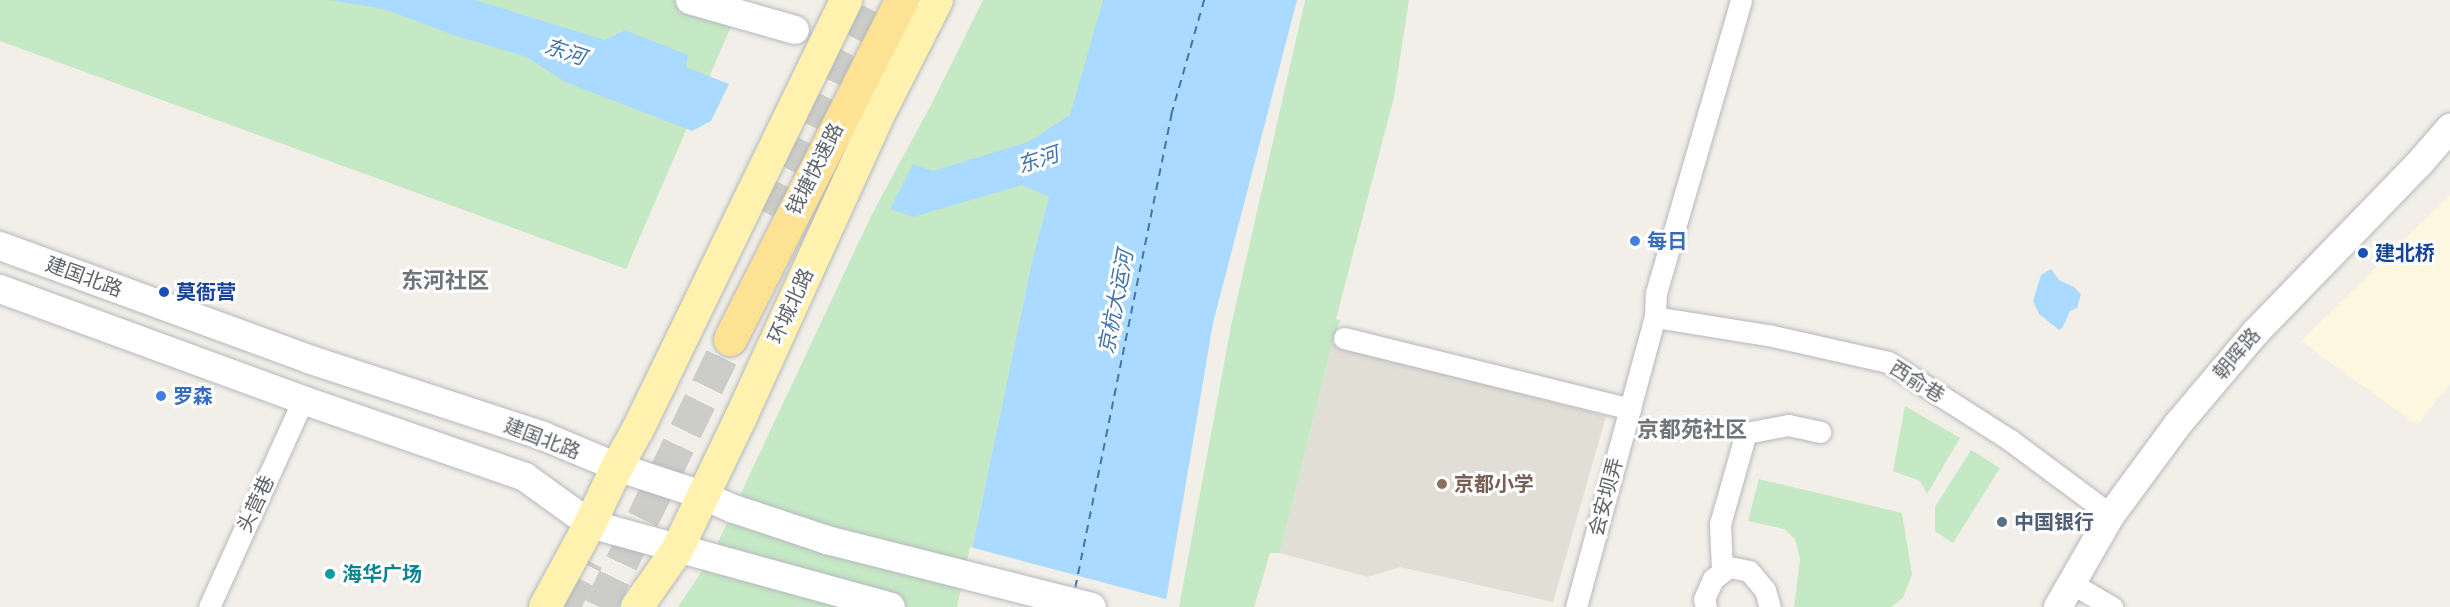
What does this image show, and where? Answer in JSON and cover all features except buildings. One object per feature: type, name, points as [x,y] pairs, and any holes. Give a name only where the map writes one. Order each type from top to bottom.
[{"type":"highway","name":"钱塘快速路","points":[[730,339],[901,0]]},
{"type":"main road","points":[[690,0],[795,30]]},
{"type":"main road","points":[[545,607],[591,524],[616,467],[638,429],[846,0]]},
{"type":"main road","name":"环城北路","points":[[637,607],[677,550],[741,417],[877,118],[937,0]]},
{"type":"main road","name":"朝晖路","points":[[2058,607],[2111,515],[2178,424],[2255,333],[2420,164],[2450,128]]},
{"type":"main road","name":"建国北路","points":[[0,246],[311,360],[543,436],[616,467],[827,540],[1092,607]]},
{"type":"main road","name":"建国北路","points":[[0,290],[303,400],[525,477],[591,524],[677,550],[891,607]]},
{"type":"street","name":"会安坝弄","points":[[1576,607],[1655,317],[1656,293],[1741,0]]},
{"type":"street","name":"西俞巷","points":[[1655,317],[1768,335],[1888,362],[2010,441],[2111,515]]},
{"type":"street","points":[[1344,338],[1630,409]]},
{"type":"street","name":"头营巷","points":[[208,607],[303,400]]},
{"type":"street","points":[[1722,571],[1719,524],[1746,434],[1788,425],[1820,432]]},
{"type":"street","points":[[1706,607],[1704,599],[1713,579],[1729,567],[1749,571],[1765,590],[1770,607]]},
{"type":"street","points":[[2071,582],[2112,607]]},
{"type":"shaded area","points":[[2450,195],[2450,384],[2417,425],[2301,341]]},
{"type":"shaded area","name":"京都小学","points":[[1332,344],[1606,416],[1553,602],[1400,567],[1368,577],[1280,553]]},
{"type":"green space","points":[[0,0],[690,0],[736,15],[626,269],[0,41]]},
{"type":"green space","points":[[983,0],[1103,0],[1031,266],[960,607],[678,607],[710,559],[871,216],[933,101]]},
{"type":"green space","points":[[1305,0],[1409,0],[1394,97],[1336,319],[1340,320],[1280,553],[1270,553],[1254,607],[1179,607],[1231,326]]},
{"type":"green space","points":[[1905,406],[1960,438],[1927,494],[1920,481],[1893,471]]},
{"type":"green space","points":[[1971,450],[2000,468],[1953,543],[1935,531],[1935,507]]},
{"type":"green space","points":[[1759,479],[1902,513],[1912,574],[1903,598],[1891,607],[1794,607],[1800,559],[1795,539],[1784,529],[1748,521]]},
{"type":"water","name":"东河","points":[[330,0],[475,0],[605,40],[625,30],[688,55],[686,67],[729,84],[711,121],[692,131],[565,82],[527,57],[453,35],[384,9]]},
{"type":"water","points":[[1103,0],[1297,0],[1213,323],[1165,607],[960,607],[1031,266],[1049,197],[1022,185],[913,217],[890,209],[913,164],[933,171],[1028,142],[1070,115]]},
{"type":"water","points":[[2051,269],[2059,280],[2074,287],[2081,294],[2077,308],[2070,311],[2063,327],[2059,330],[2039,314],[2033,301],[2041,275]]},
{"type":"pier","points":[[970,547],[1169,600],[1168,607],[957,607]]},
{"type":"ferry route","points":[[1075,588],[1171,115],[1204,0]]},
{"type":"tunnel","points":[[761,210],[866,0]]},
{"type":"tunnel","points":[[600,607],[730,339]]},
{"type":"tunnel","points":[[563,607],[587,560]]},
{"type":"place","name":"每日","points":[[1635,241]]},
{"type":"place","name":"建北桥","points":[[2363,253]]},
{"type":"place","name":"莫衙营","points":[[164,292]]},
{"type":"place","name":"罗森","points":[[161,396]]},
{"type":"place","name":"京都小学","points":[[1442,484]]},
{"type":"place","name":"中国银行","points":[[2002,522]]},
{"type":"place","name":"海华广场","points":[[330,574]]},
{"type":"district","name":"东河社区","points":[[445,281]]},
{"type":"district","name":"京都苑社区","points":[[1692,430]]},
{"type":"water label","name":"京杭大运河","points":[[1116,302]]}]
